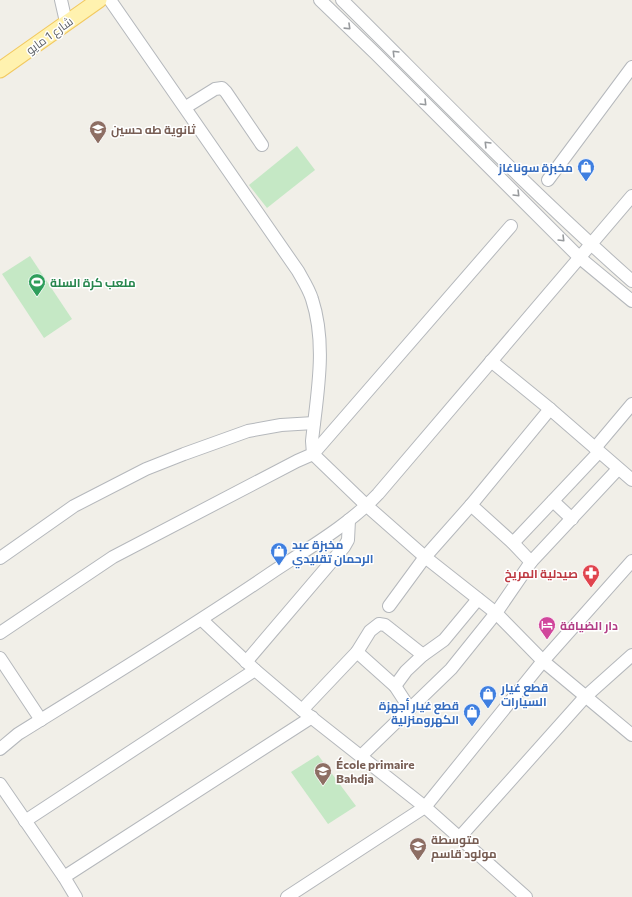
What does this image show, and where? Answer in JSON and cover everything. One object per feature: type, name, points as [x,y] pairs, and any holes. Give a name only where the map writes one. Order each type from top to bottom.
[{"type":"main road","name":"شارع 1 مايو","points":[[0,70],[99,0]]},
{"type":"street","points":[[61,0],[66,22]]},
{"type":"street","points":[[110,0],[186,107],[298,272],[312,298],[318,322],[321,348],[312,441],[313,454],[367,506],[425,557],[496,613],[543,661],[632,735]]},
{"type":"street","points":[[320,0],[580,258],[632,301]]},
{"type":"street","points":[[342,0],[545,201],[632,281]]},
{"type":"street","points":[[548,180],[632,67]]},
{"type":"street","points":[[186,107],[215,89],[222,88],[262,145]]},
{"type":"street","points":[[0,749],[18,734],[202,620],[349,520],[367,506],[632,196]]},
{"type":"street","points":[[0,633],[113,557],[313,454],[511,226]]},
{"type":"street","points":[[491,361],[550,409],[632,480]]},
{"type":"street","points":[[513,543],[553,501],[597,450],[632,404]]},
{"type":"street","points":[[389,606],[425,557],[471,505],[550,409]]},
{"type":"street","points":[[0,558],[74,506],[146,469],[248,431],[280,425],[314,423]]},
{"type":"street","points":[[361,756],[451,669],[496,613],[531,562],[618,469]]},
{"type":"street","points":[[553,501],[572,519]]},
{"type":"street","points":[[471,505],[513,543],[531,562]]},
{"type":"street","points":[[246,662],[344,547],[348,540],[349,520]]},
{"type":"street","points":[[293,896],[425,807],[543,661],[632,561]]},
{"type":"street","points":[[396,686],[406,671],[423,655],[444,640],[478,599]]},
{"type":"street","points":[[202,620],[246,662],[302,710],[425,807],[526,897]]},
{"type":"street","points":[[302,710],[357,652],[370,631],[380,624],[385,625],[423,655]]},
{"type":"street","points":[[357,652],[396,686],[410,709]]},
{"type":"street","points":[[0,658],[41,720]]},
{"type":"street","points":[[459,838],[585,696],[630,661]]},
{"type":"street","points":[[25,821],[256,670]]},
{"type":"street","points":[[64,877],[312,717]]},
{"type":"street","points":[[0,784],[64,877],[76,897]]},
{"type":"green space","points":[[297,146],[315,170],[267,208],[249,185]]},
{"type":"green space","name":"ملعب كرة السلة","points":[[30,256],[72,319],[44,338],[2,274]]},
{"type":"green space","points":[[318,755],[356,806],[328,824],[291,772]]},
{"type":"place","name":"ثانوية طه حسين","points":[[98,144]]},
{"type":"place","name":"مخبزة سوناغاز","points":[[586,182]]},
{"type":"place","name":"ملعب كرة السلة","points":[[37,297]]},
{"type":"place","name":"مخبزة عبد الرحمان تقليدي","points":[[279,566]]},
{"type":"place","name":"صيدلية المريخ","points":[[591,588]]},
{"type":"place","name":"دار الضيافة","points":[[547,640]]},
{"type":"place","name":"قطع غيار السيارات","points":[[488,709]]},
{"type":"place","name":"قطع غيار أجهزة الكهرومنزلية","points":[[472,727]]},
{"type":"place","name":"École primaire Bahdja","points":[[323,786]]},
{"type":"place","name":"متوسطة مولود قاسم","points":[[418,861]]}]
